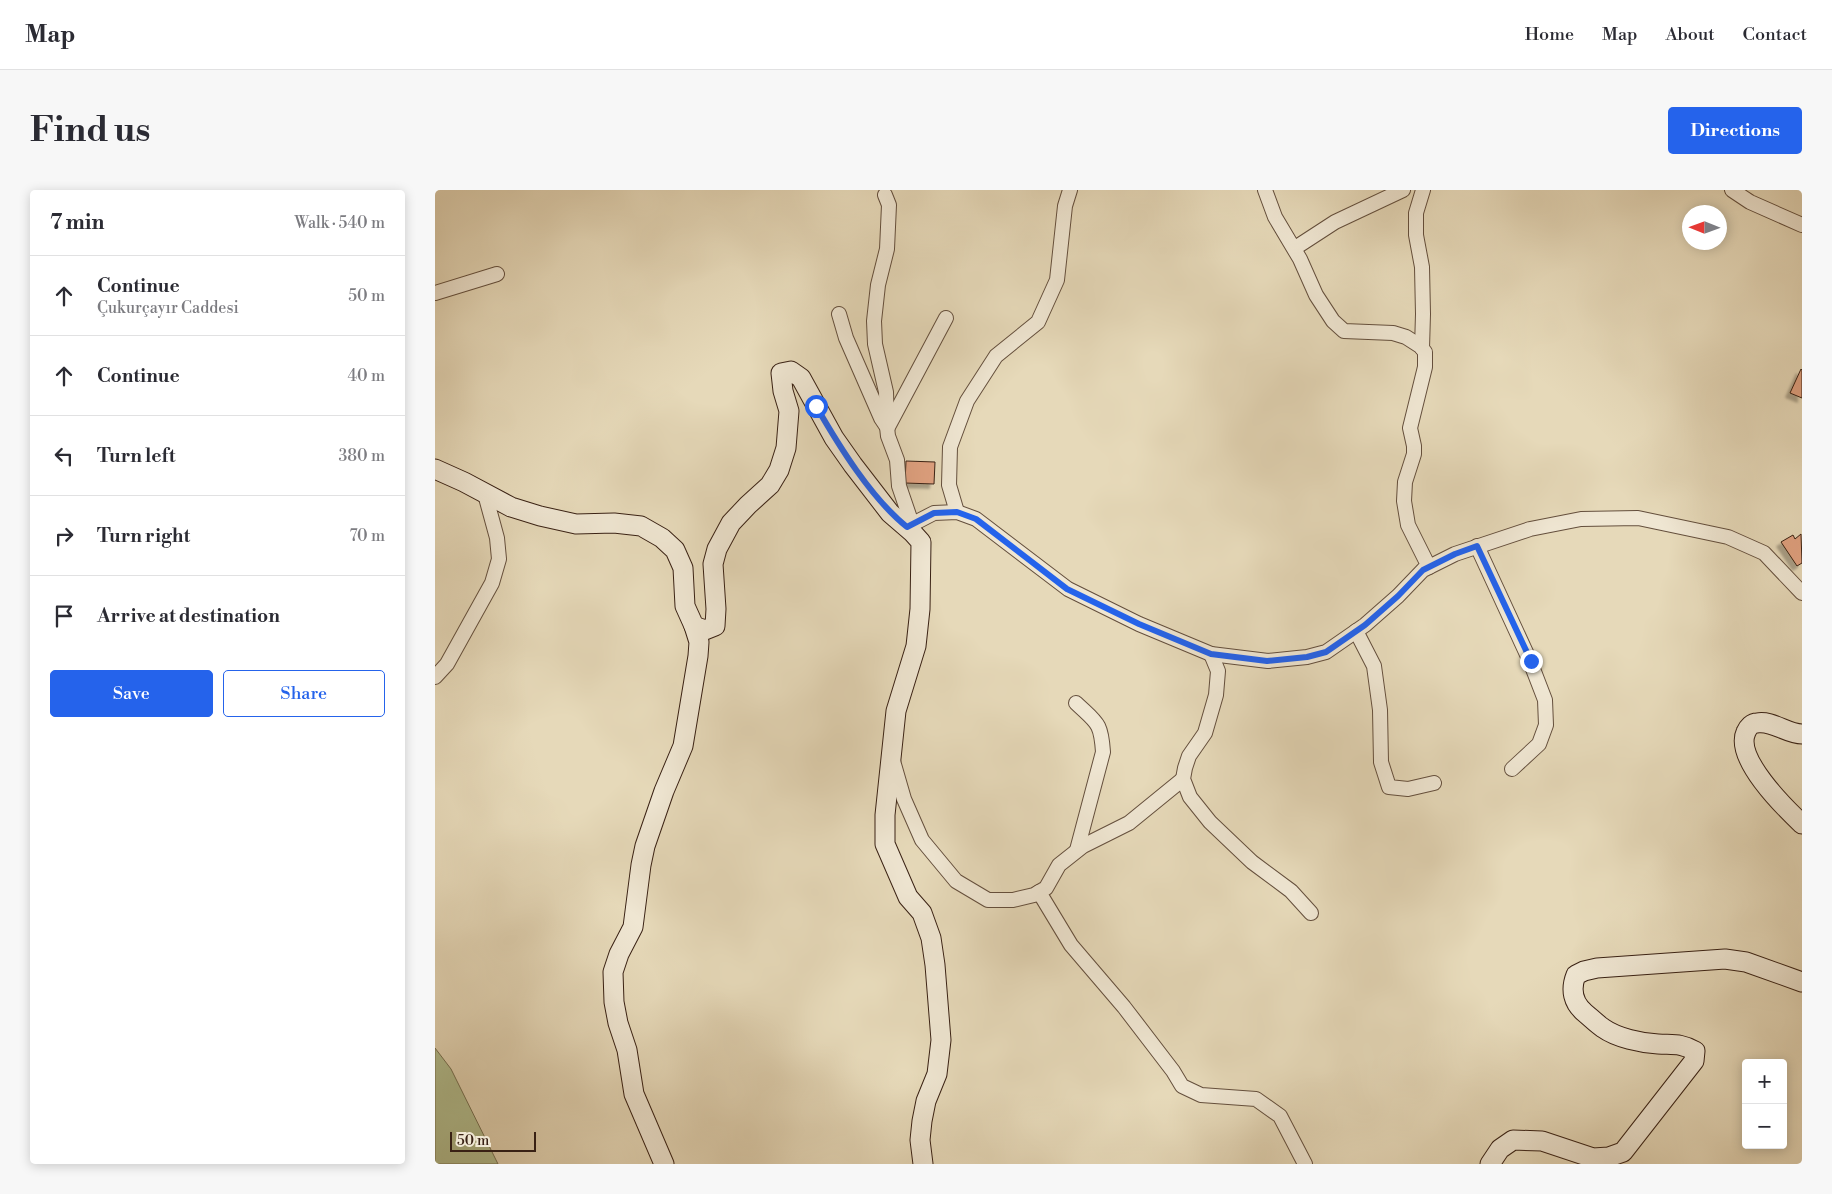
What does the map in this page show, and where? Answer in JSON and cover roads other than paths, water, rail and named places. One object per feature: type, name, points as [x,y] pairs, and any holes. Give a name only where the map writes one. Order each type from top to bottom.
[{"type":"street","points":[[957,512],[949,485],[950,447],[967,401],[995,356],[1038,322],[1057,280],[1065,206],[1070,190]]},
{"type":"street","points":[[1265,190],[1275,217],[1295,248],[1316,295],[1333,321],[1343,331],[1393,333],[1406,337],[1425,352],[1425,367],[1410,428],[1414,454],[1405,482],[1404,501],[1408,525],[1429,567]]},
{"type":"street","points":[[1422,348],[1422,267],[1416,235],[1416,213],[1423,190]]},
{"type":"street","points":[[1732,190],[1750,202],[1802,226]]},
{"type":"street","points":[[1295,248],[1335,222],[1397,191]]},
{"type":"street","points":[[885,195],[889,205],[887,249],[878,285],[874,321],[875,344],[886,392],[888,436],[897,460],[899,486],[910,526],[921,542],[920,609],[916,646],[897,711],[885,815],[885,844],[909,897],[922,913],[931,938],[935,965],[941,1040],[937,1074],[926,1100],[922,1121],[920,1140],[923,1164]]},
{"type":"street","points":[[435,293],[497,274]]},
{"type":"street","points":[[839,314],[846,338],[881,418],[887,427]]},
{"type":"street","points":[[887,427],[946,318]]},
{"type":"street","points":[[694,626],[705,630],[715,626],[716,609],[713,564],[717,549],[731,523],[770,486],[779,470],[786,448],[789,411],[783,391],[781,373],[791,371],[801,378],[834,438],[866,482],[890,513],[910,526]]},
{"type":"street","points":[[435,469],[511,507],[540,516],[576,524],[614,523],[641,526],[662,538],[675,550],[683,568],[685,606],[699,642],[683,746],[664,791],[645,846],[633,927],[619,954],[613,972],[614,1002],[618,1023],[627,1050],[634,1094],[664,1164]]},
{"type":"street","points":[[435,677],[447,664],[492,583],[497,567],[499,559],[497,538],[485,494]]},
{"type":"street","points":[[910,526],[934,513],[957,512],[976,519],[1067,589],[1139,624],[1211,654],[1267,661],[1307,657],[1326,652],[1356,631],[1398,596],[1423,570],[1455,554],[1530,529],[1581,518],[1638,518],[1728,537],[1764,553],[1802,593]]},
{"type":"street","points":[[1477,546],[1531,661],[1545,700],[1546,725],[1539,744],[1512,769]]},
{"type":"street","points":[[1356,631],[1374,666],[1381,710],[1381,762],[1389,787],[1408,789],[1434,783]]},
{"type":"street","points":[[891,754],[904,799],[922,840],[956,881],[988,900],[1013,900],[1034,895],[1046,888],[1059,865],[1077,850],[1129,824],[1183,779],[1189,756],[1205,733],[1216,695],[1217,671],[1211,654]]},
{"type":"street","points":[[1076,703],[1098,723],[1102,736],[1103,752],[1077,850]]},
{"type":"street","points":[[1802,734],[1794,734],[1767,724],[1757,723],[1748,727],[1743,743],[1751,764],[1759,776],[1802,824]]},
{"type":"street","points":[[1183,779],[1190,797],[1210,822],[1252,862],[1291,891],[1311,913]]},
{"type":"street","points":[[1039,892],[1071,945],[1124,1007],[1173,1071],[1182,1086],[1201,1094],[1256,1098],[1280,1116],[1305,1164]]},
{"type":"street","points":[[1490,1164],[1500,1150],[1513,1140],[1542,1141],[1593,1158],[1609,1157],[1623,1152],[1693,1061],[1695,1051],[1685,1045],[1656,1044],[1636,1040],[1615,1035],[1603,1028],[1582,1010],[1576,1001],[1572,990],[1576,975],[1597,968],[1725,959],[1746,962],[1802,982]]}]
